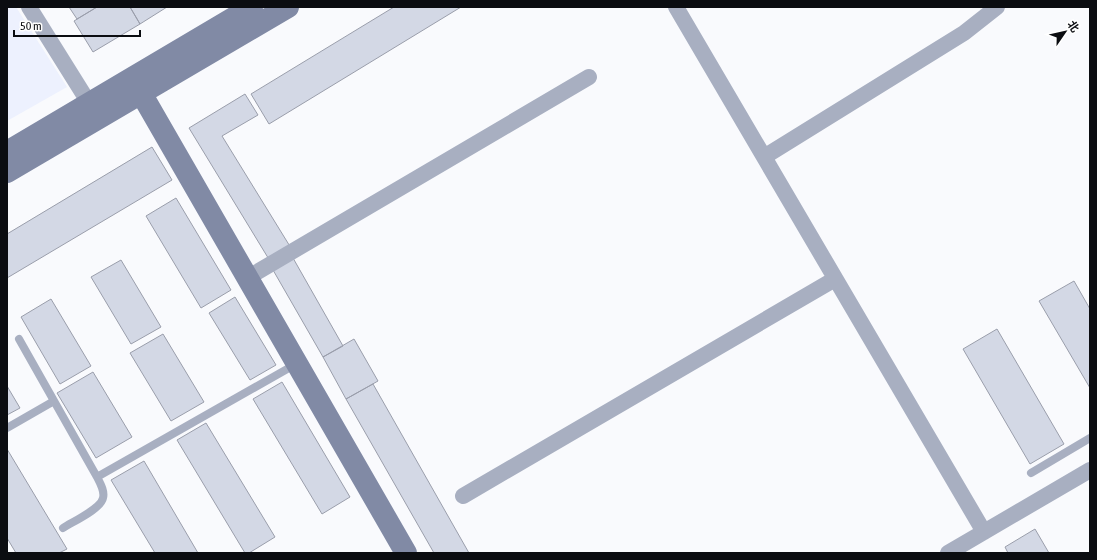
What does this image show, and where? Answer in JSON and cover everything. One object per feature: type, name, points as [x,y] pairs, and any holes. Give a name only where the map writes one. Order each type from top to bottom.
[{"type":"main road","points":[[7,152],[252,7]]},
{"type":"main road","points":[[7,172],[288,7]]},
{"type":"main road","points":[[141,93],[406,553]]},
{"type":"street","points":[[29,7],[89,103]]},
{"type":"street","points":[[676,7],[984,532]]},
{"type":"street","points":[[764,157],[964,33],[997,7]]},
{"type":"street","points":[[247,278],[589,77]]},
{"type":"street","points":[[464,496],[835,279]]},
{"type":"street","points":[[948,553],[1090,470]]},
{"type":"lane","points":[[18,339],[103,489],[104,499],[97,508],[63,528]]},
{"type":"lane","points":[[97,477],[296,364]]},
{"type":"lane","points":[[7,428],[54,401]]},
{"type":"lane","points":[[1031,473],[1090,438]]},
{"type":"shaded area","points":[[7,7],[16,7],[67,87],[7,121]]},
{"type":"building","points":[[69,7],[97,7],[77,19]]},
{"type":"building","points":[[97,7],[130,7],[140,24],[93,52],[74,21]]},
{"type":"building","points":[[130,7],[167,7],[140,24]]},
{"type":"building","points":[[394,7],[461,7],[269,124],[251,94]]},
{"type":"building","points":[[245,94],[258,115],[222,136],[291,248],[270,261],[189,128]]},
{"type":"building","points":[[152,147],[172,180],[7,278],[7,234]]},
{"type":"building","points":[[176,198],[231,290],[201,308],[146,216]]},
{"type":"building","points":[[293,258],[343,346],[323,357],[273,270]]},
{"type":"building","points":[[121,260],[161,327],[131,344],[91,277]]},
{"type":"building","points":[[1074,281],[1090,309],[1090,388],[1039,301]]},
{"type":"building","points":[[235,297],[276,365],[250,380],[209,313]]},
{"type":"building","points":[[51,299],[91,366],[60,384],[21,317]]},
{"type":"building","points":[[997,329],[1064,444],[1030,464],[963,349]]},
{"type":"building","points":[[163,334],[204,402],[171,421],[130,353]]},
{"type":"building","points":[[354,339],[378,381],[346,399],[323,357]]},
{"type":"building","points":[[93,372],[132,437],[96,458],[57,393]]},
{"type":"building","points":[[282,382],[350,497],[322,514],[253,399]]},
{"type":"building","points":[[373,384],[469,553],[434,553],[346,399]]},
{"type":"building","points":[[7,386],[20,408],[7,415]]},
{"type":"building","points":[[206,423],[275,537],[249,553],[245,553],[177,440]]},
{"type":"building","points":[[7,449],[67,549],[59,553],[16,553],[7,538]]},
{"type":"building","points":[[144,461],[198,553],[155,553],[111,480]]},
{"type":"building","points":[[1035,529],[1049,553],[1008,553],[1005,547]]}]
